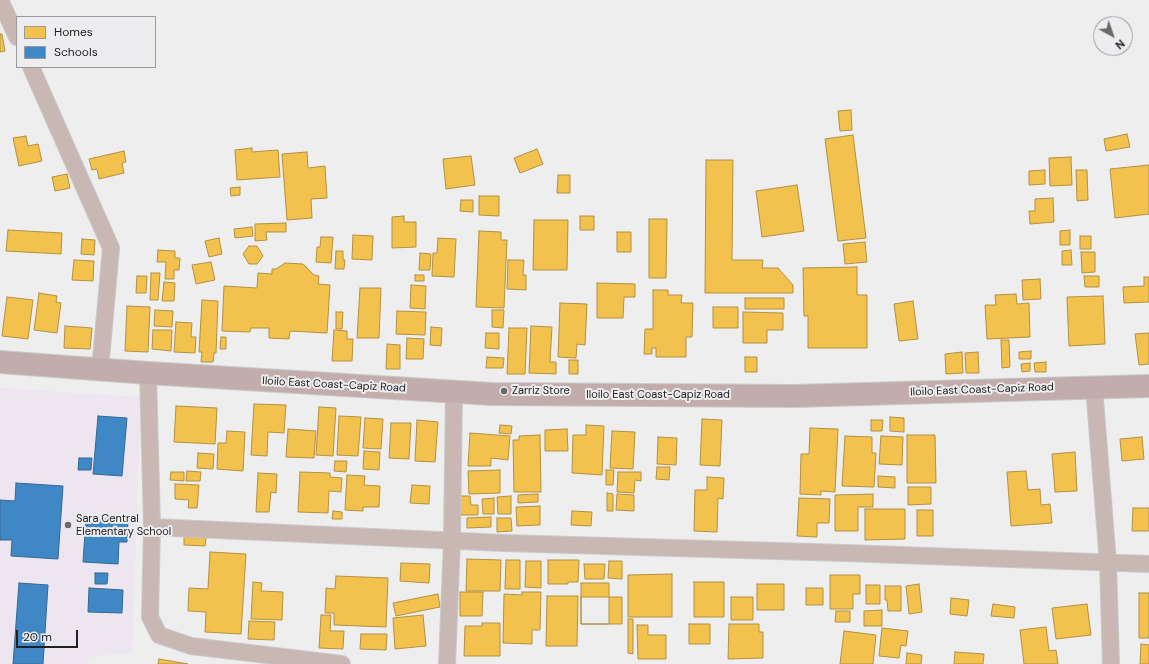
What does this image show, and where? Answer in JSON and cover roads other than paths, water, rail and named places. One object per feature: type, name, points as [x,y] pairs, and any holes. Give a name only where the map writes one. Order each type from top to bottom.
[{"type":"main road","name":"Iloilo East Coast-Capiz Road","points":[[0,362],[100,370],[492,394],[794,396],[1149,386]]},
{"type":"street","points":[[0,0],[16,35]]},
{"type":"street","points":[[31,68],[111,248],[100,370]]},
{"type":"street","points":[[148,373],[152,527],[150,617],[159,635],[191,646],[342,664]]},
{"type":"street","points":[[1094,387],[1108,563],[1111,664]]},
{"type":"street","points":[[447,664],[452,540],[454,392]]},
{"type":"street","points":[[152,527],[452,540],[1149,564]]},
{"type":"place","name":"Zarriz Store","points":[[504,391]]},
{"type":"place","name":"Sara Central Elementary School","points":[[68,525]]}]
